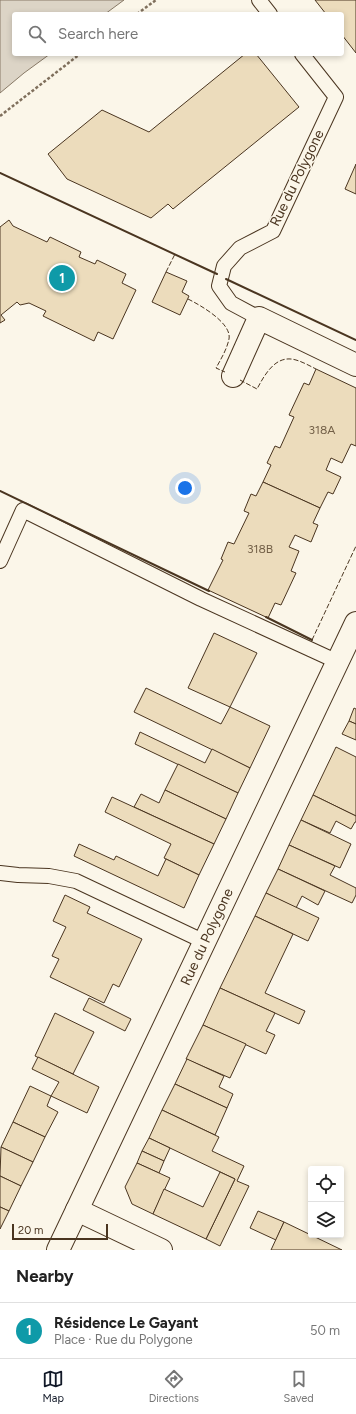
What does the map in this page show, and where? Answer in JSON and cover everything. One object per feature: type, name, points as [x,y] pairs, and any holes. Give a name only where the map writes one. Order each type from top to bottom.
[{"type":"street","name":"Rue du Polygone","points":[[259,318],[356,365]]},
{"type":"street","points":[[233,376],[259,318]]},
{"type":"street","name":"Rue du Polygone","points":[[58,1250],[356,623]]},
{"type":"street","points":[[77,1210],[161,1250]]},
{"type":"lane","points":[[259,0],[268,12]]},
{"type":"lane","name":"Rue du Polygone","points":[[259,318],[231,303],[220,286],[224,266],[240,248],[273,231],[336,97],[304,56]]},
{"type":"lane","points":[[0,561],[23,510],[201,599],[338,662]]},
{"type":"lane","points":[[0,873],[49,876],[76,881],[205,942]]},
{"type":"path","points":[[139,12],[156,0]]},
{"type":"path","points":[[0,116],[77,56]]},
{"type":"shaded area","points":[[0,0],[124,0],[108,12],[12,12],[12,56],[47,56],[0,93]]},
{"type":"building","points":[[315,0],[356,0],[356,53],[344,38],[344,12],[324,12]]},
{"type":"building","points":[[243,56],[258,56],[299,107],[173,209],[168,204],[151,218],[67,179],[48,154],[102,110],[149,132]]},
{"type":"building","points":[[356,164],[356,194],[345,189]]},
{"type":"building","points":[[9,220],[13,226],[47,242],[50,237],[81,252],[79,257],[95,264],[97,260],[126,274],[122,283],[136,290],[113,339],[98,332],[94,341],[43,316],[46,311],[29,303],[20,305],[17,302],[1,315],[5,320],[0,323],[0,227]]},
{"type":"building","points":[[166,272],[187,281],[182,292],[189,296],[180,315],[152,302]]},
{"type":"building","points":[[316,369],[356,388],[356,446],[351,444],[342,463],[331,458],[326,470],[341,477],[333,494],[328,492],[320,508],[263,482],[271,465],[267,463],[275,446],[280,448],[294,417],[289,415],[304,383],[309,385]]},
{"type":"building","points":[[263,482],[320,508],[313,523],[318,525],[311,542],[295,535],[289,547],[299,551],[291,571],[296,573],[281,605],[275,603],[268,618],[208,590],[223,560],[221,559],[228,542],[234,544],[249,513],[244,511],[251,494],[256,496]]},
{"type":"building","points":[[214,633],[257,653],[230,707],[188,688]]},
{"type":"building","points":[[146,688],[221,724],[230,707],[270,726],[250,768],[134,712]]},
{"type":"building","points":[[354,708],[356,709],[356,724],[349,721]]},
{"type":"building","points":[[349,721],[356,724],[356,740],[342,734]]},
{"type":"building","points":[[140,732],[205,763],[212,749],[250,768],[238,793],[135,744]]},
{"type":"building","points":[[336,747],[356,757],[356,816],[313,795]]},
{"type":"building","points":[[178,764],[238,793],[226,819],[165,790]]},
{"type":"building","points":[[165,790],[226,819],[214,844],[134,807],[141,794],[159,803]]},
{"type":"building","points":[[313,795],[356,816],[356,822],[351,829],[336,821],[330,833],[301,820]]},
{"type":"building","points":[[112,797],[214,844],[199,875],[164,858],[171,844],[105,812]]},
{"type":"building","points":[[301,820],[351,844],[340,868],[289,845]]},
{"type":"building","points":[[79,844],[114,860],[116,856],[158,876],[166,859],[199,875],[184,908],[74,856]]},
{"type":"building","points":[[289,845],[335,866],[330,875],[356,888],[356,895],[352,903],[278,869]]},
{"type":"building","points":[[278,869],[325,891],[318,905],[302,896],[296,908],[266,893]]},
{"type":"building","points":[[266,893],[319,918],[308,941],[255,916]]},
{"type":"building","points":[[65,895],[90,907],[87,913],[142,939],[119,987],[113,984],[104,1003],[50,977],[59,959],[52,956],[66,927],[53,921]]},
{"type":"building","points":[[255,916],[293,934],[265,993],[305,1011],[299,1024],[220,988]]},
{"type":"building","points":[[220,988],[275,1013],[266,1031],[275,1035],[266,1054],[203,1025]]},
{"type":"building","points":[[89,998],[131,1019],[125,1031],[83,1010]]},
{"type":"building","points":[[55,1013],[94,1032],[73,1074],[35,1056]]},
{"type":"building","points":[[203,1025],[246,1044],[230,1078],[186,1059]]},
{"type":"building","points":[[38,1057],[99,1087],[87,1113],[51,1096],[59,1082],[32,1069]]},
{"type":"building","points":[[187,1059],[224,1076],[219,1087],[233,1094],[227,1108],[175,1084]]},
{"type":"building","points":[[175,1084],[227,1108],[215,1135],[162,1110]]},
{"type":"building","points":[[30,1086],[51,1096],[47,1106],[58,1112],[45,1137],[13,1122]]},
{"type":"building","points":[[162,1110],[219,1137],[212,1151],[244,1166],[237,1181],[249,1186],[220,1246],[206,1239],[235,1179],[149,1138]]},
{"type":"building","points":[[13,1122],[45,1137],[33,1162],[1,1147]]},
{"type":"building","points":[[149,1138],[170,1148],[164,1161],[142,1151]]},
{"type":"building","points":[[1,1147],[33,1162],[21,1186],[0,1176]]},
{"type":"building","points":[[142,1151],[164,1161],[159,1173],[137,1163]]},
{"type":"building","points":[[137,1163],[170,1178],[153,1214],[132,1204],[125,1187]]},
{"type":"building","points":[[220,1172],[235,1179],[206,1239],[153,1214],[164,1189],[203,1207]]},
{"type":"building","points":[[0,1176],[21,1186],[9,1211],[0,1207]]},
{"type":"building","points":[[0,1207],[9,1211],[0,1229]]},
{"type":"building","points":[[258,1211],[284,1222],[276,1240],[250,1228]]},
{"type":"building","points":[[284,1222],[308,1234],[308,1238],[317,1238],[342,1250],[271,1250]]},
{"type":"fence","points":[[166,272],[175,254]]},
{"type":"fence","points":[[188,299],[214,315],[226,327],[229,333],[229,339],[216,368],[225,372]]},
{"type":"fence","points":[[240,380],[257,389],[272,367],[283,360],[289,359],[299,361],[316,369]]},
{"type":"fence","points":[[312,640],[356,546]]},
{"type":"wall","points":[[0,173],[217,274]]},
{"type":"wall","points":[[226,279],[356,340]]},
{"type":"wall","points":[[0,491],[209,591]]},
{"type":"wall","points":[[266,617],[312,640]]},
{"type":"place","name":"Résidence Le Gayant","points":[[62,278]]}]
